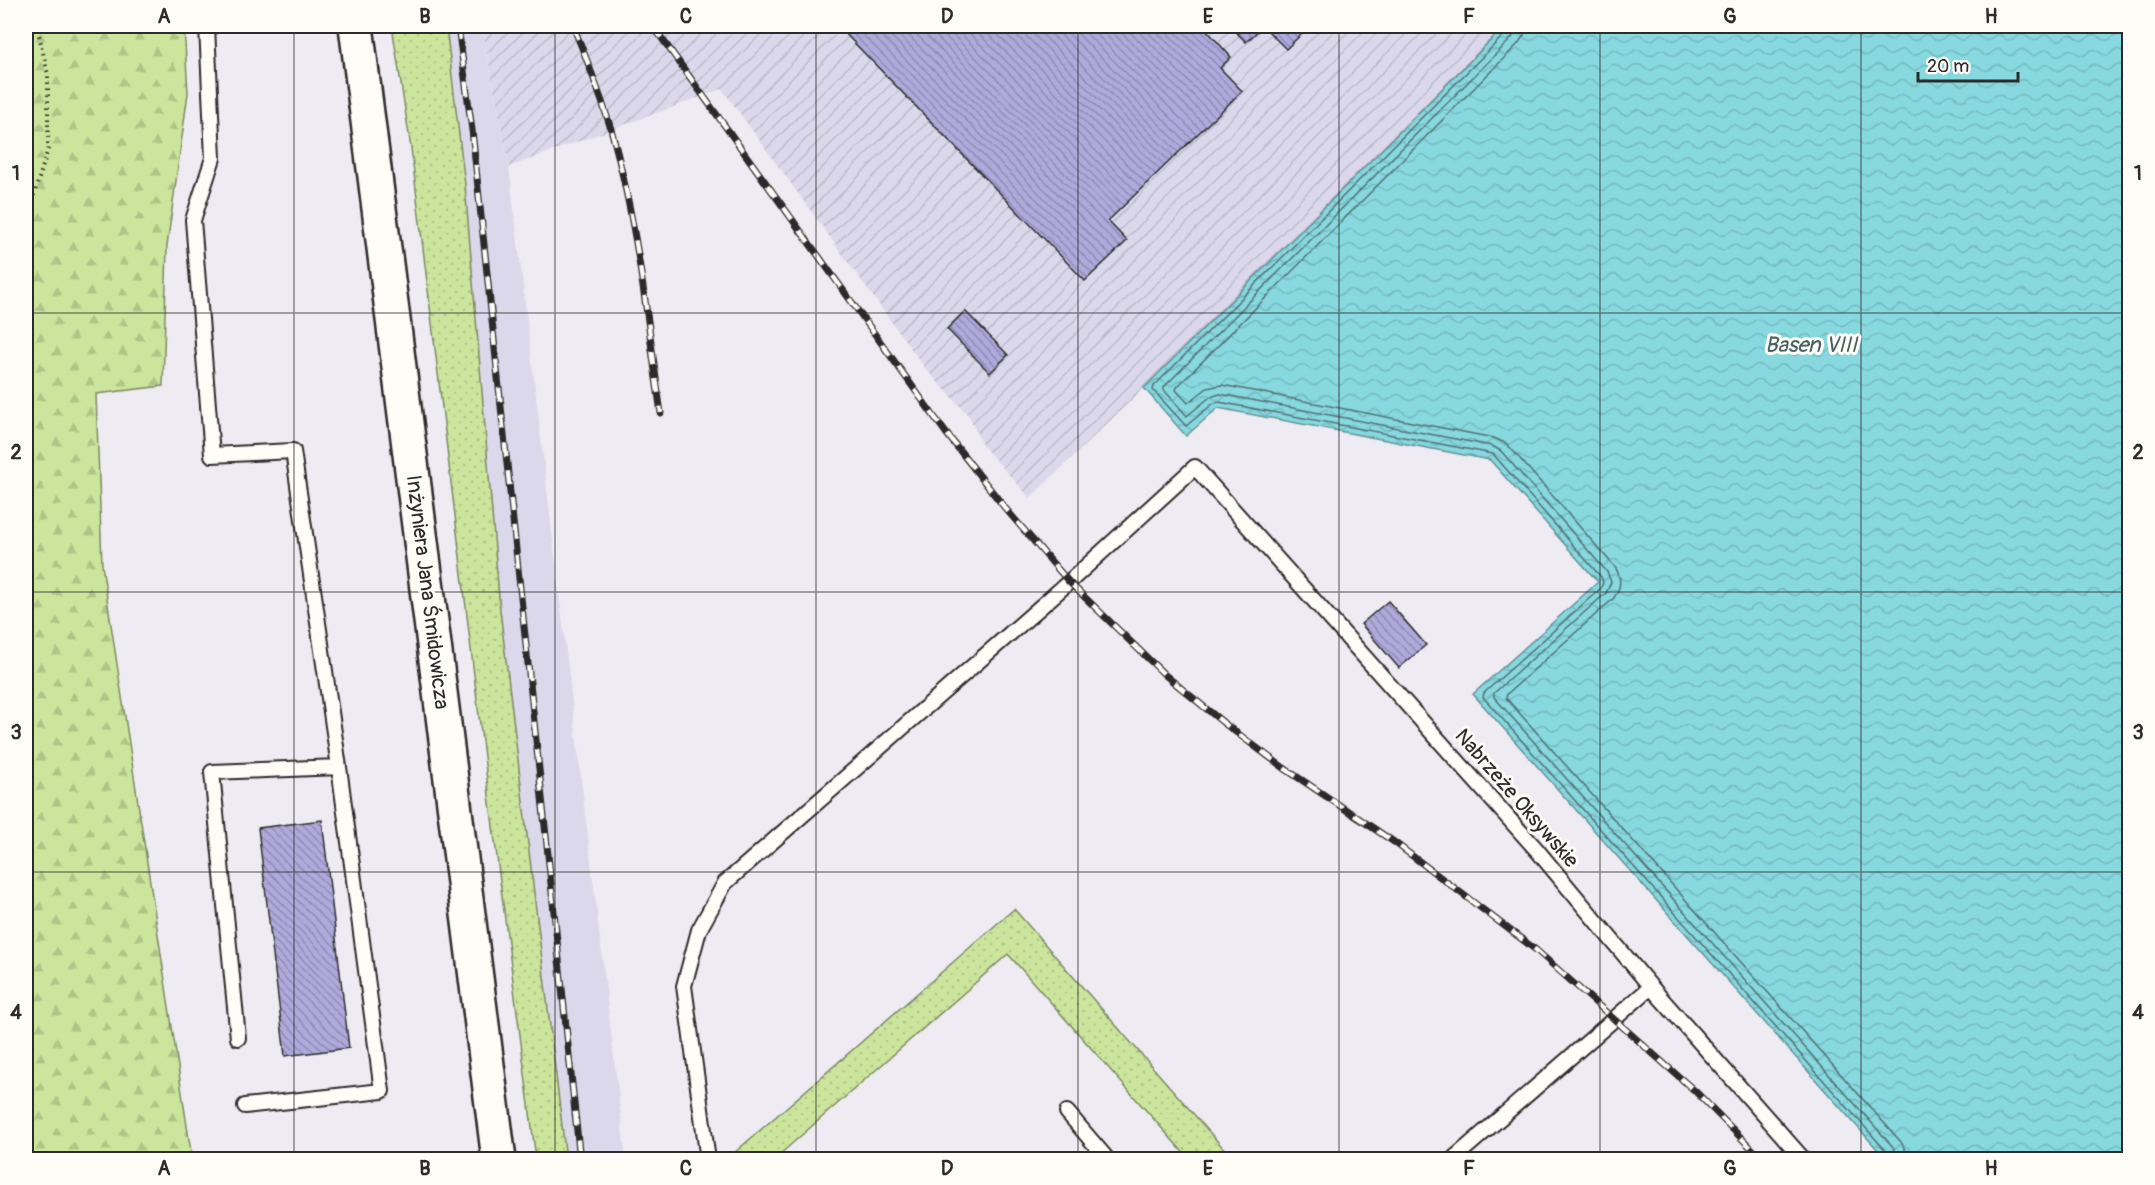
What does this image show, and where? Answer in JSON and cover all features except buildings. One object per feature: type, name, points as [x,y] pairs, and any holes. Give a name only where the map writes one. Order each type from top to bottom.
[{"type":"street","name":"Inżyniera Jana Śmidowicza","points":[[356,26],[499,1160]]},
{"type":"lane","points":[[207,26],[213,158],[193,220],[212,455],[293,452],[339,767],[382,1091],[245,1106]]},
{"type":"lane","name":"Nabrzeże Oksywskie","points":[[708,1160],[684,986],[699,930],[725,883],[1069,582],[1195,467],[1536,849],[1652,987],[1804,1160]]},
{"type":"lane","points":[[238,1038],[212,772],[339,767]]},
{"type":"lane","points":[[1452,1160],[1652,987]]},
{"type":"lane","points":[[1067,1112],[1108,1160]]},
{"type":"path","points":[[26,212],[33,198],[48,149],[48,75],[37,26]]},
{"type":"shaded area","points":[[446,26],[482,26],[509,167],[626,1159],[566,1159],[500,610],[465,185]]},
{"type":"shaded area","points":[[482,26],[1505,26],[1144,388],[1030,498],[982,445],[969,416],[925,368],[722,89],[509,167]]},
{"type":"green space","points":[[26,26],[184,26],[188,93],[167,246],[163,386],[96,394],[102,565],[192,1159],[26,1159]]},
{"type":"green space","points":[[392,26],[446,26],[465,185],[500,610],[566,1159],[536,1159],[482,741],[411,148]]},
{"type":"green space","points":[[1014,909],[1233,1159],[1189,1159],[1008,954],[779,1155],[782,1159],[734,1159],[733,1154]]},
{"type":"water","name":"Basen VIII","points":[[1505,26],[2129,26],[2129,1159],[1886,1159],[1473,694],[1598,582],[1490,460],[1218,408],[1186,436],[1144,388]]},
{"type":"railway","points":[[458,26],[472,130],[580,1160]]},
{"type":"railway","points":[[573,26],[611,129],[628,199],[661,413]]},
{"type":"railway","points":[[653,26],[946,433],[1005,508],[1069,582],[1165,675],[1225,724],[1284,768],[1394,842],[1536,950],[1695,1091],[1763,1160]]}]
